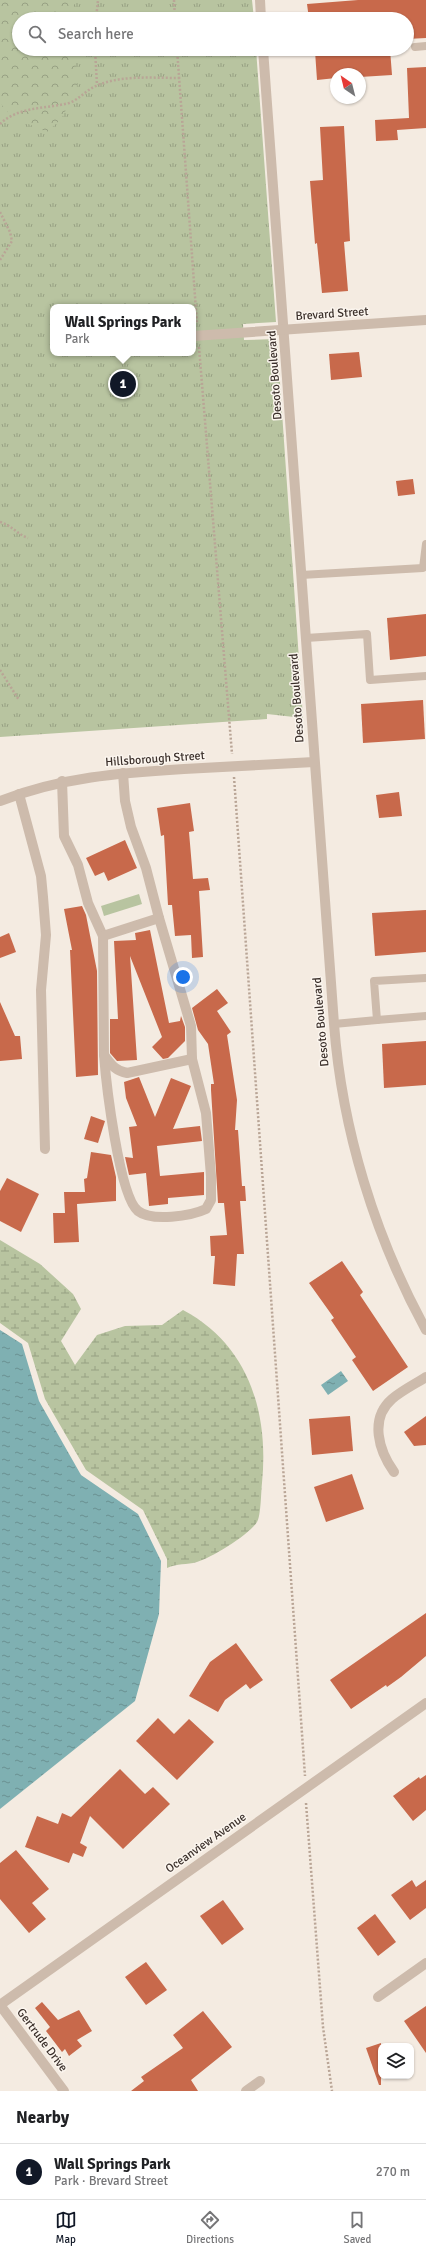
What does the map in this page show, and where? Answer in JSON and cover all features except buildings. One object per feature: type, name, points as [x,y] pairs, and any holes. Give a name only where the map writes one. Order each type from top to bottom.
[{"type":"street","points":[[260,0],[261,12]]},
{"type":"street","name":"Desoto Boulevard","points":[[264,56],[285,330],[314,762],[339,1072],[360,1170],[377,1222],[395,1267],[426,1330]]},
{"type":"street","name":"Brevard Street","points":[[196,335],[426,320]]},
{"type":"street","name":"Hillsborough Street","points":[[0,801],[62,781],[123,773],[314,762]]},
{"type":"street","points":[[62,781],[64,836],[78,865],[88,903],[103,936],[104,1055],[116,1146],[129,1201],[138,1212],[153,1216],[183,1216],[206,1209],[212,1200],[206,1113],[192,1059],[191,1026],[146,868],[131,827],[123,773]]},
{"type":"street","points":[[19,794],[40,876],[45,920],[46,935],[40,990],[45,1149]]},
{"type":"street","points":[[103,936],[159,918]]},
{"type":"street","points":[[104,1055],[112,1066],[119,1072],[127,1073],[192,1059]]},
{"type":"street","points":[[394,1472],[382,1453],[378,1433],[379,1418],[383,1408],[392,1399],[426,1377]]},
{"type":"street","name":"Oceanview Avenue","points":[[0,2005],[426,1703]]},
{"type":"street","points":[[378,1997],[426,1963]]},
{"type":"street","name":"Gertrude Drive","points":[[0,2005],[64,2091]]},
{"type":"street","points":[[246,2091],[260,2081]]},
{"type":"lane","points":[[415,46],[426,46]]},
{"type":"lane","points":[[301,575],[423,568],[426,544]]},
{"type":"lane","points":[[306,638],[367,634],[370,680],[426,676]]},
{"type":"lane","points":[[377,1020],[374,981],[426,978]]},
{"type":"lane","points":[[334,1024],[426,1016]]},
{"type":"path","points":[[97,12],[98,0]]},
{"type":"path","points":[[174,0],[175,12]]},
{"type":"path","points":[[95,56],[97,85]]},
{"type":"path","points":[[178,56],[193,304]]},
{"type":"path","points":[[0,124],[15,113],[71,102],[82,97],[97,85],[137,77],[180,78]]},
{"type":"path","points":[[0,212],[10,232],[12,241],[0,260]]},
{"type":"path","points":[[0,221],[5,221]]},
{"type":"path","points":[[196,346],[233,766],[305,1789],[323,2027],[332,2091]]},
{"type":"path","points":[[0,522],[10,525],[19,534],[28,538]]},
{"type":"path","points":[[0,670],[19,700]]},
{"type":"green space","points":[[0,0],[252,0],[253,12],[12,12],[12,56],[257,56],[276,322],[243,324],[244,340],[277,339],[303,718],[267,714],[267,719],[0,737]]},
{"type":"green space","points":[[0,0],[74,0],[74,12],[12,12],[12,56],[75,56],[77,90],[61,119],[47,132],[12,117],[0,103]]},
{"type":"green space","points":[[139,894],[142,904],[104,916],[101,906]]},
{"type":"green space","points":[[0,1240],[40,1264],[73,1294],[81,1309],[61,1341],[75,1365],[97,1335],[125,1326],[162,1325],[183,1310],[206,1325],[224,1342],[239,1362],[250,1383],[262,1431],[263,1457],[261,1504],[257,1522],[253,1527],[220,1551],[203,1560],[193,1563],[174,1565],[167,1568],[167,1559],[143,1510],[86,1470],[45,1399],[28,1343],[0,1323]]},
{"type":"water","points":[[0,1330],[22,1344],[39,1401],[81,1475],[138,1514],[161,1561],[159,1614],[135,1701],[0,1809]]},
{"type":"water","points":[[341,1371],[348,1381],[328,1395],[321,1385]]},
{"type":"place","name":"Wall Springs Park","points":[[123,384]]}]
